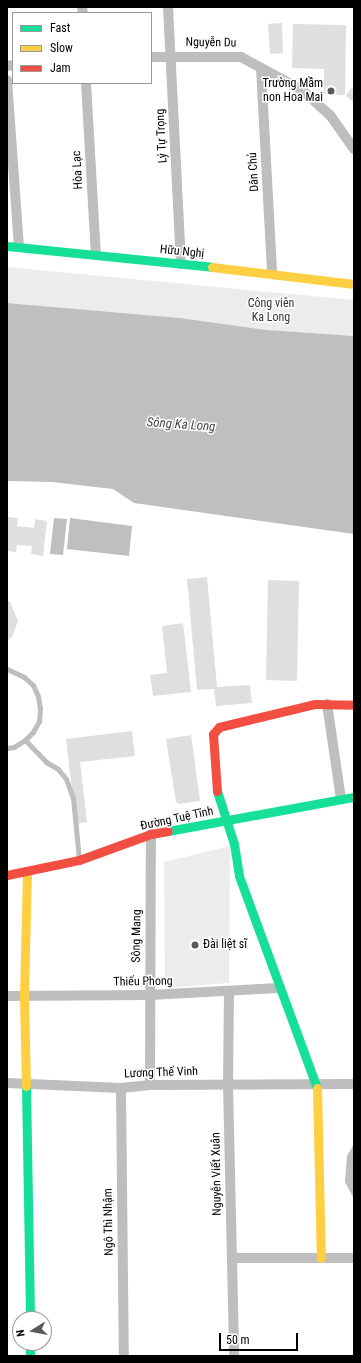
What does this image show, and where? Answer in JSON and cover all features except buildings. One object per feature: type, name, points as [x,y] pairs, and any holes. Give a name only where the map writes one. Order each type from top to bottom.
[{"type":"street","name":"Lý Tự Trọng","points":[[168,7],[182,264]]},
{"type":"street","name":"Nguyễn Du","points":[[152,57],[241,57],[302,90],[330,114],[354,149]]},
{"type":"street","name":"Dân Chủ","points":[[261,68],[272,273]]},
{"type":"street","points":[[7,80],[9,151],[19,247]]},
{"type":"street","name":"Hòa Lạc","points":[[86,84],[96,255]]},
{"type":"street","name":"Hữu Nghị","points":[[7,246],[272,273],[354,284]]},
{"type":"street","points":[[321,1258],[317,1084],[239,876],[234,844],[228,820],[216,789],[212,734],[219,727],[315,704],[354,705]]},
{"type":"street","points":[[327,704],[341,800]]},
{"type":"street","name":"Đường Tuệ Tĩnh","points":[[7,875],[79,860],[152,834],[354,797]]},
{"type":"street","name":"Sông Mang","points":[[150,1085],[152,834]]},
{"type":"street","points":[[27,871],[24,995],[30,1311]]},
{"type":"street","name":"Thiếu Phong","points":[[7,996],[150,995],[229,992],[280,988]]},
{"type":"street","name":"Nguyễn Viết Xuân","points":[[229,992],[228,1084],[234,1356]]},
{"type":"street","name":"Lương Thế Vinh","points":[[7,1083],[121,1088],[150,1085],[354,1084]]},
{"type":"street","name":"Ngô Thì Nhậm","points":[[121,1088],[124,1356]]},
{"type":"street","points":[[232,1258],[354,1258]]},
{"type":"lane","points":[[7,669],[24,677],[33,685],[38,696],[40,708],[38,721],[33,732],[25,740],[14,747],[7,748]]},
{"type":"lane","points":[[25,740],[46,762],[58,769],[66,779],[73,798],[79,860]]},
{"type":"green space","name":"Công viên Ka Long","points":[[7,267],[354,300],[354,336],[267,330],[180,318],[7,303]]},
{"type":"green space","points":[[230,846],[229,983],[165,988],[164,862]]},
{"type":"water","name":"Sông Ka Long","points":[[7,303],[180,318],[267,330],[354,336],[354,534],[134,503],[113,489],[52,482],[7,481]]},
{"type":"water","points":[[54,518],[67,519],[63,555],[50,554]]},
{"type":"water","points":[[70,518],[132,526],[129,556],[67,549]]},
{"type":"water","points":[[354,1144],[354,1199],[345,1182],[347,1156]]},
{"type":"traffic: fast","points":[[7,246],[212,267]]},
{"type":"traffic: fast","points":[[217,791],[234,844],[239,876],[317,1088]]},
{"type":"traffic: fast","points":[[168,831],[354,797]]},
{"type":"traffic: fast","points":[[26,1086],[30,1311]]},
{"type":"traffic: fast","points":[[30,1351],[30,1356]]},
{"type":"traffic: slow","points":[[212,267],[354,284]]},
{"type":"traffic: slow","points":[[26,1086],[24,995],[27,871]]},
{"type":"traffic: slow","points":[[317,1088],[321,1258]]},
{"type":"traffic: jam","points":[[217,791],[213,734],[219,727],[315,704],[354,705]]},
{"type":"traffic: jam","points":[[7,875],[79,860],[151,834],[168,831]]},
{"type":"place","name":"Trường Mầm non Hoa Mai","points":[[331,91]]},
{"type":"place","name":"Đài liệt sĩ","points":[[195,945]]}]
